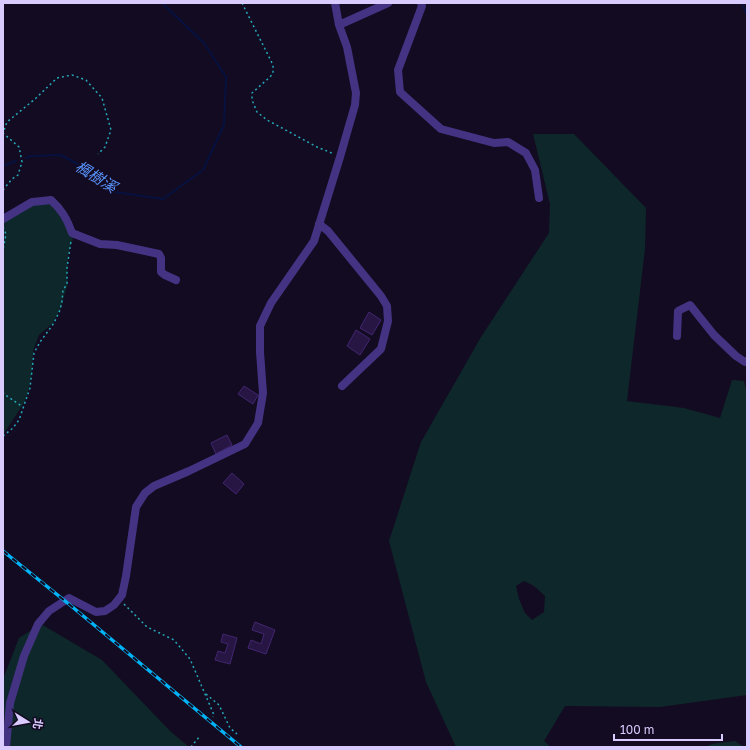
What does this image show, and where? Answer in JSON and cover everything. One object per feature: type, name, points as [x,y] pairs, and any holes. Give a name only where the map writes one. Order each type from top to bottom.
[{"type":"street","points":[[6,747],[10,703],[24,656],[38,624],[49,611],[70,598],[96,612],[105,611],[114,604],[122,595],[136,507],[145,493],[154,486],[245,444],[258,424],[263,392],[260,326],[271,303],[314,241],[355,105],[356,93],[347,47],[339,25],[335,3]]},
{"type":"street","points":[[339,25],[388,3]]},
{"type":"street","points":[[421,3],[422,6],[398,70],[400,92],[441,129],[494,143],[508,142],[526,153],[535,170],[539,198]]},
{"type":"street","points":[[3,219],[32,202],[51,200],[59,208],[72,233],[100,244],[117,245],[159,254],[161,258],[161,272],[176,280]]},
{"type":"street","points":[[320,224],[328,231],[381,296],[387,306],[388,320],[381,348],[342,386]]},
{"type":"street","points":[[677,336],[678,311],[690,305],[714,335],[736,356],[745,362],[747,361]]},
{"type":"path","points":[[242,3],[273,65],[273,73],[270,77],[252,92],[252,100],[257,112],[267,120],[317,147],[340,157]]},
{"type":"path","points":[[3,190],[12,179],[18,175],[22,162],[19,146],[3,133],[8,122],[57,78],[72,75],[86,80],[102,98],[111,130],[105,147],[98,154]]},
{"type":"path","points":[[3,227],[6,234],[3,250]]},
{"type":"path","points":[[3,436],[13,428],[19,420],[30,388],[34,353],[54,323],[60,310],[63,290],[67,284],[67,268],[72,233]]},
{"type":"path","points":[[3,392],[23,407]]},
{"type":"path","points":[[119,599],[147,627],[174,640],[190,659],[214,716],[212,717]]},
{"type":"path","points":[[205,693],[219,705],[230,728],[237,734]]},
{"type":"path","points":[[191,747],[200,736]]},
{"type":"green space","points":[[533,134],[574,134],[646,208],[645,249],[627,401],[684,408],[720,418],[732,380],[744,381],[747,393],[747,695],[660,707],[565,706],[544,741],[551,747],[456,747],[426,682],[389,541],[421,442],[481,337],[549,233],[550,204]],"holes":[[[524,581],[534,586],[545,596],[544,612],[532,620],[525,613],[519,599],[516,586]]]},
{"type":"green space","points":[[41,197],[58,203],[72,222],[74,235],[68,255],[68,284],[62,306],[53,323],[39,335],[33,351],[32,372],[28,393],[24,403],[3,435],[3,216]]},
{"type":"green space","points":[[41,624],[102,660],[170,731],[189,747],[3,747],[3,679],[19,638]]},
{"type":"green space","points":[[735,741],[744,747],[704,747],[712,744]]},
{"type":"building","points":[[369,312],[381,320],[372,335],[360,328]]},
{"type":"building","points":[[356,330],[370,339],[360,355],[347,346]]},
{"type":"building","points":[[244,386],[258,395],[253,404],[238,394]]},
{"type":"building","points":[[227,435],[232,445],[216,454],[211,443]]},
{"type":"building","points":[[232,473],[244,484],[236,494],[223,483]]},
{"type":"building","points":[[255,622],[275,630],[266,654],[248,648],[251,640],[261,644],[264,634],[252,630]]},
{"type":"building","points":[[223,634],[237,638],[230,664],[215,660],[218,651],[225,653],[228,644],[221,642]]},
{"type":"waterway","name":"楓樹溪","points":[[26,158],[30,156],[61,155],[83,167],[115,192],[163,199],[203,170],[224,125],[226,77],[204,43],[164,5],[164,3]]},
{"type":"waterway","points":[[742,3],[747,15]]},
{"type":"waterway","name":"楓樹溪","points":[[3,166],[16,161]]},
{"type":"railway","points":[[3,551],[241,747]]}]
